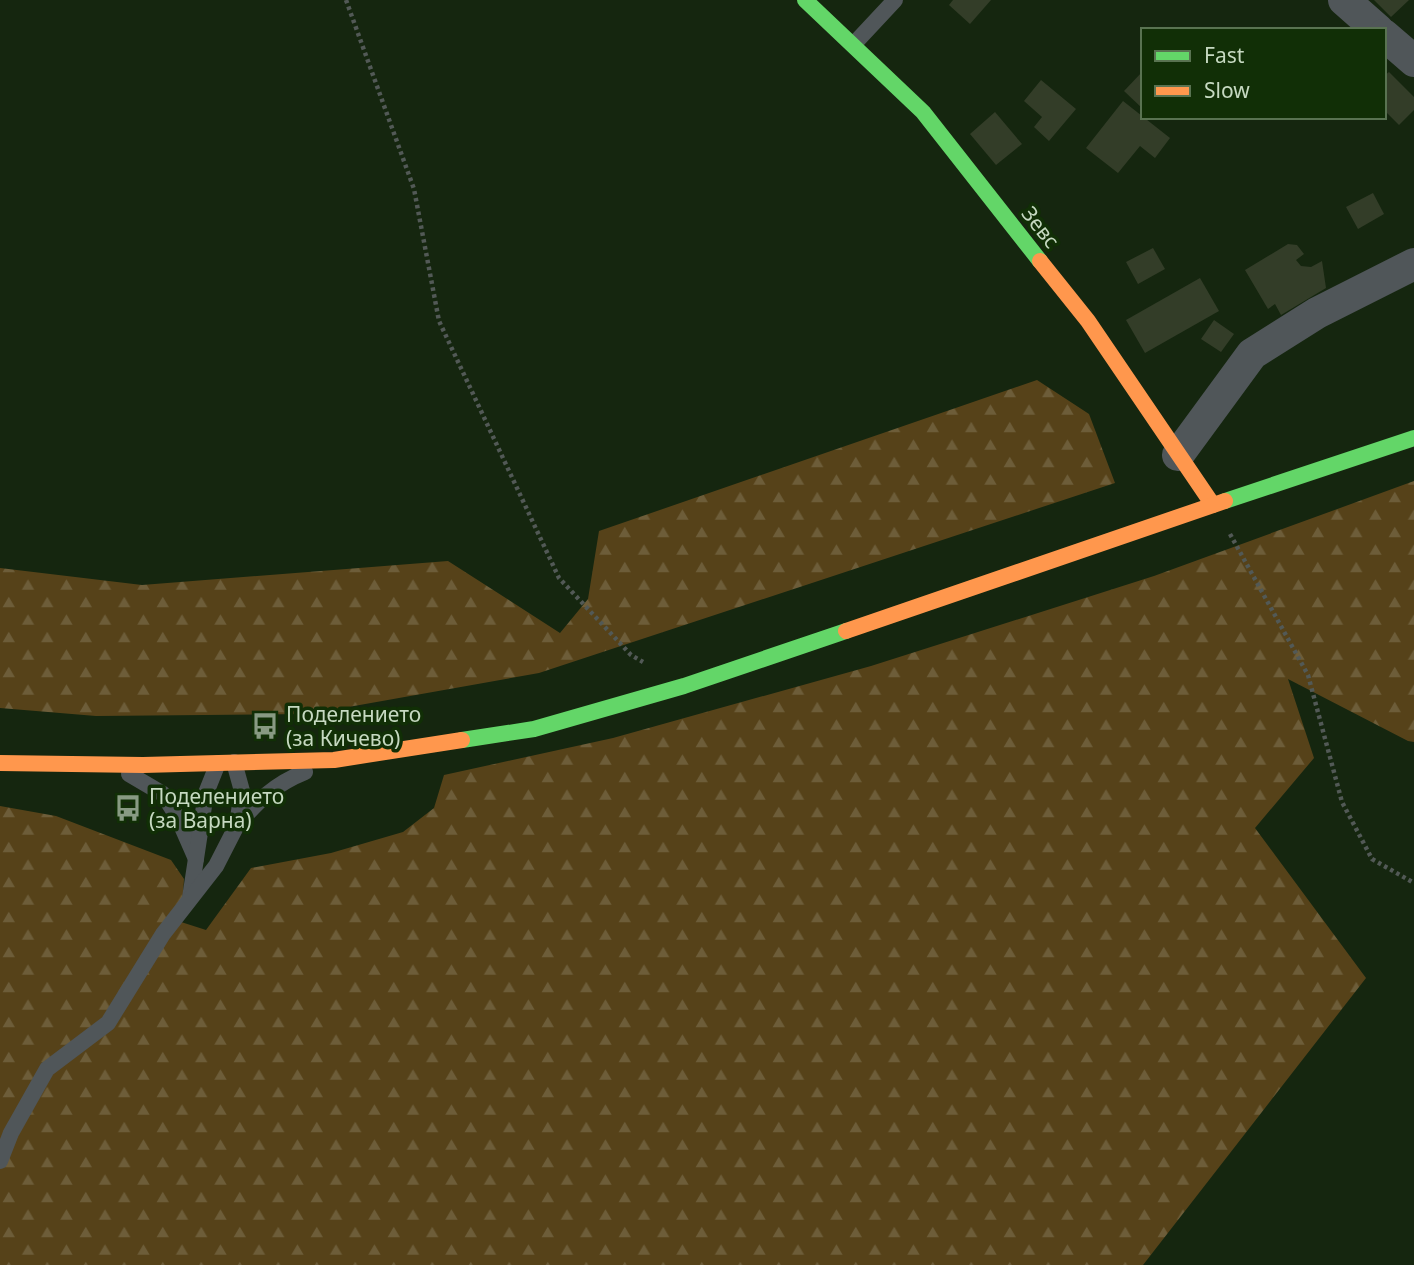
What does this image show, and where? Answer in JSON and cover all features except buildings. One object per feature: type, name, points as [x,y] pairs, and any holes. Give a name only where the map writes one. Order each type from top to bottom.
[{"type":"street","name":"Зевс","points":[[805,0],[923,112],[1088,321],[1213,505]]},
{"type":"street","points":[[1344,0],[1376,28]]},
{"type":"street","points":[[1386,37],[1414,61]]},
{"type":"street","points":[[1178,455],[1252,354],[1317,313],[1414,264]]},
{"type":"street","points":[[0,763],[100,765],[334,760],[534,729],[684,685],[1414,438]]},
{"type":"lane","points":[[853,46],[895,0]]},
{"type":"lane","points":[[0,1161],[11,1133],[47,1069],[108,1023],[163,934],[216,866],[237,825],[259,799],[289,778],[334,760]]},
{"type":"lane","points":[[234,762],[242,791],[237,825]]},
{"type":"lane","points":[[189,900],[206,793],[218,763]]},
{"type":"lane","points":[[100,765],[130,774],[163,794],[178,818],[196,859]]},
{"type":"path","points":[[346,0],[414,189],[439,321],[559,578],[631,655],[684,685]]},
{"type":"path","points":[[1213,505],[1308,675],[1342,802],[1373,859],[1414,883]]},
{"type":"green space","points":[[1037,380],[1089,414],[1115,483],[539,673],[309,714],[96,716],[0,708],[0,568],[142,585],[448,561],[560,633],[588,599],[599,531]]},
{"type":"green space","points":[[1414,481],[1414,742],[1288,679],[1314,758],[1255,828],[1366,978],[1143,1265],[0,1265],[0,806],[56,816],[171,860],[184,879],[181,922],[206,930],[251,868],[331,853],[403,832],[434,808],[444,775],[613,738],[871,666],[1154,576]]},
{"type":"traffic: fast","points":[[805,0],[923,112],[1040,261]]},
{"type":"traffic: fast","points":[[1225,501],[1414,438]]},
{"type":"traffic: fast","points":[[462,740],[534,729],[684,686],[846,631]]},
{"type":"traffic: slow","points":[[1040,261],[1088,321],[1213,505]]},
{"type":"traffic: slow","points":[[846,631],[1225,501]]},
{"type":"traffic: slow","points":[[0,763],[143,765],[334,760],[462,740]]},
{"type":"place","name":"Поделението (за Кичево)","points":[[265,726]]},
{"type":"place","name":"Поделението (за Варна)","points":[[128,808]]}]
